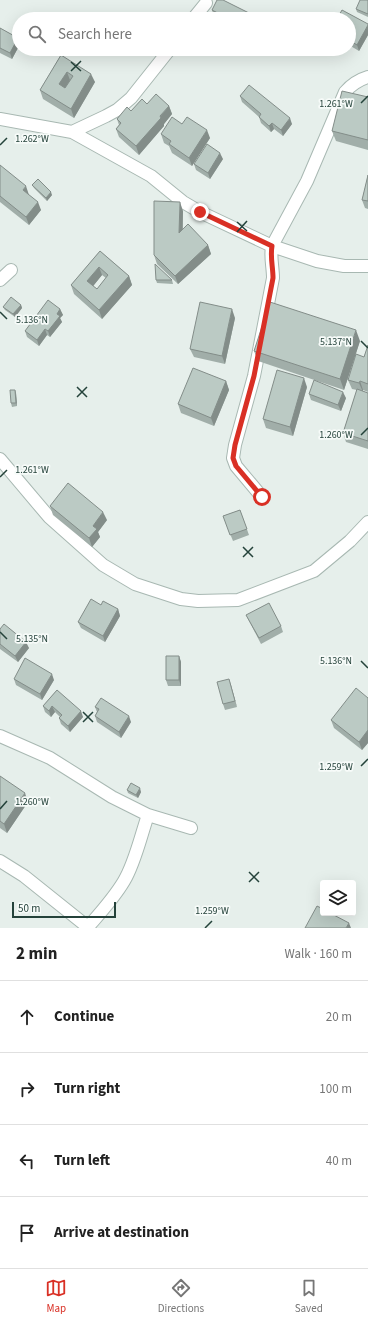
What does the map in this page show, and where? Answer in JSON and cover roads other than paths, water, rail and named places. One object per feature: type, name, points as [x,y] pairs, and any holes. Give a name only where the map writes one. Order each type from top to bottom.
[{"type":"street","points":[[199,12],[206,3]]},
{"type":"street","points":[[72,132],[117,110],[131,98],[164,56]]},
{"type":"street","points":[[262,497],[236,466],[233,458],[235,445],[254,376],[273,278],[273,269],[270,256],[272,246],[310,176],[346,92],[351,85],[358,80],[368,77]]},
{"type":"street","points":[[0,119],[72,132],[151,176],[183,202],[200,212],[272,246],[317,261],[344,266],[368,266]]},
{"type":"street","points":[[0,280],[12,270]]},
{"type":"street","points":[[0,459],[49,517],[103,565],[135,584],[181,599],[198,602],[238,600],[314,571],[350,541],[368,522]]},
{"type":"street","points":[[0,736],[50,758],[112,797],[148,815],[190,828]]},
{"type":"street","points":[[0,862],[24,876],[89,928],[125,880],[148,815]]}]
